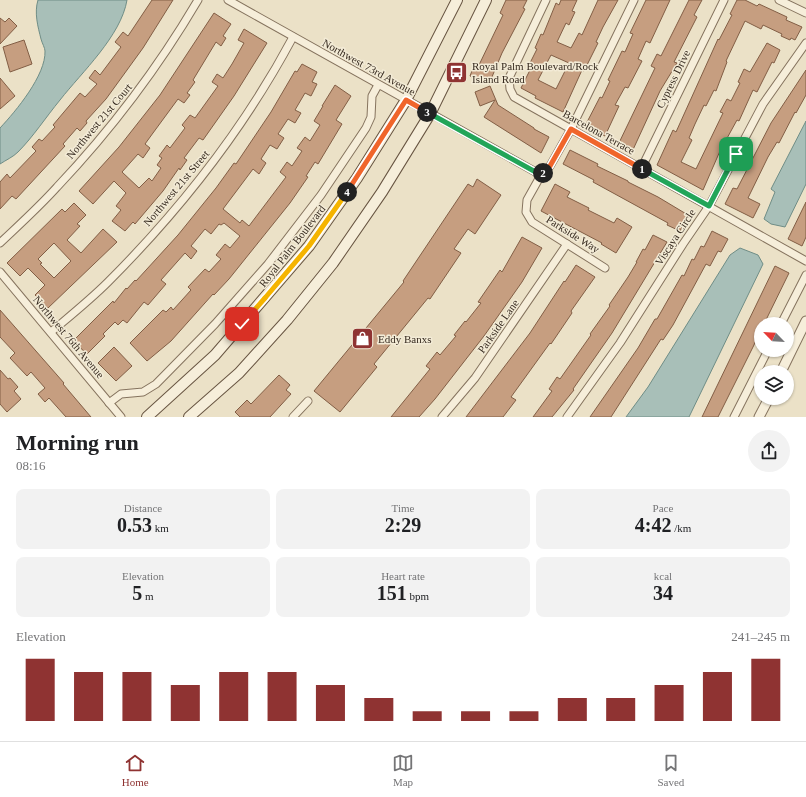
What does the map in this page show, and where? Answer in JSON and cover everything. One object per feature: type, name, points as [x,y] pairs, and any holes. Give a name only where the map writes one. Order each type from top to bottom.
[{"type":"main road","name":"Royal Palm Boulevard","points":[[147,417],[215,355],[309,246],[358,178],[406,100],[457,0]]},
{"type":"main road","points":[[189,417],[239,373],[287,320],[333,263],[382,192],[430,114],[486,0]]},
{"type":"street","name":"Northwest 21st Court","points":[[0,243],[56,188],[102,137],[144,84],[198,0]]},
{"type":"street","name":"Northwest 73rd Avenue","points":[[228,0],[541,175]]},
{"type":"street","name":"Barcelona Terrace","points":[[546,0],[509,78],[510,89],[514,97],[806,261]]},
{"type":"street","name":"Parkside Way","points":[[605,268],[532,222],[526,212],[526,200],[541,175],[550,166],[571,129],[634,0]]},
{"type":"street","name":"Cypress Drive","points":[[641,168],[724,0]]},
{"type":"street","points":[[779,0],[806,13]]},
{"type":"street","name":"Northwest 21st Street","points":[[51,332],[107,282],[171,213],[204,173],[247,115],[278,65],[293,37]]},
{"type":"street","name":"Viscaya Circle","points":[[567,417],[620,343],[682,244],[709,206],[764,104],[806,43]]},
{"type":"street","points":[[109,403],[121,394],[143,392],[156,384],[215,324],[268,264],[321,195],[366,128],[371,117],[372,96],[378,85]]},
{"type":"street","name":"Parkside Lane","points":[[442,417],[475,378],[567,244]]},
{"type":"street","name":"Northwest 76th Avenue","points":[[0,272],[121,417]]},
{"type":"street","points":[[785,317],[806,275]]},
{"type":"street","points":[[784,365],[806,322]]},
{"type":"street","points":[[734,417],[764,357]]},
{"type":"street","points":[[293,417],[308,401]]},
{"type":"street","points":[[760,417],[766,405]]},
{"type":"water","points":[[38,0],[127,0],[117,27],[100,53],[60,100],[24,146],[0,164],[0,128],[29,92],[41,71],[44,61],[45,50],[41,39],[36,10]]},
{"type":"water","points":[[806,121],[806,184],[785,227],[771,224],[764,219],[775,192],[771,189]]},
{"type":"water","points":[[740,248],[758,255],[763,264],[689,417],[626,417],[648,387],[730,255]]},
{"type":"building","points":[[152,0],[173,0],[143,48],[106,99],[86,121],[87,123],[80,131],[77,128],[63,144],[65,146],[16,199],[12,196],[0,209],[0,182],[7,174],[10,178],[36,151],[32,147],[39,139],[42,141],[55,127],[53,125],[80,93],[85,97],[97,84],[89,78],[95,70],[100,75],[121,47],[115,42],[123,32],[128,36]]},
{"type":"building","points":[[506,0],[527,0],[523,8],[525,9],[502,53],[489,84],[470,76],[475,63],[479,65],[503,15],[500,13]]},
{"type":"building","points":[[561,0],[577,0],[572,11],[575,12],[569,25],[566,23],[557,42],[571,48],[579,33],[582,35],[598,0],[618,0],[603,27],[596,42],[598,43],[584,71],[582,70],[563,112],[535,98],[536,96],[521,88],[532,66],[529,65],[537,49],[535,48],[541,34],[543,35],[556,3],[559,5]],"holes":[[[551,55],[569,63],[556,89],[538,80]]]},
{"type":"building","points":[[646,0],[670,0],[650,43],[646,41],[638,59],[642,61],[628,88],[625,87],[615,105],[619,106],[605,136],[585,126],[600,97],[602,98],[610,81],[608,80],[622,51],[625,52],[633,34],[630,33]]},
{"type":"building","points":[[689,0],[702,0],[694,15],[697,17],[674,62],[677,63],[660,91],[631,154],[617,147],[655,68],[651,66],[657,54],[661,56]]},
{"type":"building","points":[[737,0],[745,0],[757,6],[759,4],[787,17],[786,20],[802,27],[795,40],[791,38],[790,40],[781,36],[782,34],[763,25],[761,29],[745,21],[726,61],[727,62],[716,91],[714,90],[706,106],[704,105],[695,124],[689,138],[692,140],[681,162],[696,169],[723,113],[720,112],[727,99],[731,101],[740,83],[738,82],[744,69],[750,72],[767,43],[780,50],[774,63],[772,62],[757,92],[753,90],[739,121],[737,120],[720,151],[703,190],[657,165],[673,130],[676,132],[718,39],[719,40],[732,15],[730,14]]},
{"type":"building","points":[[214,13],[231,24],[223,36],[226,38],[221,46],[216,42],[193,80],[195,82],[187,93],[190,95],[184,103],[178,99],[145,144],[150,148],[143,158],[138,154],[122,172],[139,188],[149,178],[152,181],[161,168],[157,165],[162,158],[159,156],[167,145],[170,148],[185,128],[182,125],[190,115],[195,118],[218,86],[212,82],[217,74],[223,78],[232,64],[244,43],[238,40],[244,29],[267,43],[234,96],[203,140],[199,138],[184,158],[187,160],[180,170],[179,168],[163,191],[135,224],[133,222],[125,231],[112,221],[121,210],[116,206],[126,193],[114,181],[93,204],[79,191],[119,147],[160,95]]},
{"type":"building","points":[[0,18],[5,22],[9,18],[17,26],[0,44]]},
{"type":"building","points":[[24,40],[32,64],[10,72],[3,47]]},
{"type":"building","points":[[302,64],[317,72],[312,82],[317,84],[311,96],[305,93],[295,110],[301,113],[295,123],[288,119],[278,134],[284,138],[277,149],[270,145],[261,159],[266,163],[259,174],[253,169],[223,209],[240,223],[242,220],[249,226],[286,177],[280,172],[287,162],[292,166],[302,151],[297,148],[305,137],[310,141],[320,125],[314,121],[335,85],[351,96],[336,120],[342,124],[318,164],[315,162],[306,176],[308,177],[290,203],[229,279],[214,295],[213,294],[171,341],[147,361],[130,343],[163,310],[166,312],[171,307],[173,310],[191,290],[188,287],[205,269],[209,272],[221,259],[216,255],[225,244],[230,248],[240,236],[224,223],[221,225],[219,224],[211,234],[205,229],[191,246],[197,251],[191,259],[185,253],[161,280],[166,284],[148,305],[144,302],[127,323],[123,320],[118,325],[115,322],[103,334],[105,336],[87,354],[73,341],[113,301],[114,303],[126,288],[127,289],[135,280],[136,281],[178,235],[234,163],[236,164],[271,112],[295,71],[297,72]]},
{"type":"building","points":[[806,70],[806,95],[796,113],[795,112],[779,143],[777,142],[768,157],[748,198],[760,204],[753,218],[725,204],[733,188],[737,189],[771,123]]},
{"type":"building","points":[[0,78],[15,96],[0,109]]},
{"type":"building","points":[[490,86],[498,105],[549,137],[541,153],[484,117],[495,100],[480,106],[475,92]]},
{"type":"building","points":[[570,150],[598,164],[597,166],[658,197],[688,215],[680,231],[593,182],[594,180],[563,164]]},
{"type":"building","points":[[477,179],[501,195],[475,234],[468,229],[454,249],[461,253],[430,299],[428,298],[374,364],[377,367],[340,412],[314,391],[404,282],[403,281],[468,184],[473,187]]},
{"type":"building","points":[[555,184],[570,192],[567,197],[589,208],[588,210],[614,223],[617,218],[632,227],[616,253],[601,244],[602,243],[541,211]]},
{"type":"building","points":[[806,202],[806,237],[802,246],[788,239]]},
{"type":"building","points":[[74,203],[86,215],[77,224],[80,226],[67,240],[81,253],[103,229],[117,242],[48,308],[35,295],[45,285],[28,268],[20,276],[7,263],[62,209],[65,212]],"holes":[[[54,243],[71,261],[54,278],[40,264],[42,263],[38,259]]]},
{"type":"building","points":[[712,231],[728,239],[721,252],[718,251],[710,266],[706,264],[673,325],[663,340],[661,339],[611,417],[590,417],[638,348],[655,319],[657,319],[682,275],[684,276],[692,259],[694,260],[701,246],[704,247]]},
{"type":"building","points":[[653,235],[667,242],[612,333],[573,389],[574,390],[552,417],[533,417],[552,391],[549,389],[557,377],[560,379],[591,335],[590,334],[610,306],[609,305],[628,277],[643,249],[645,250]]},
{"type":"building","points":[[522,237],[542,248],[522,282],[484,336],[435,399],[419,417],[391,417],[430,369],[426,366],[437,352],[440,355],[456,336],[454,335],[465,321],[466,322],[481,303],[478,302],[500,270],[502,272]]},
{"type":"building","points":[[576,265],[595,277],[571,311],[572,313],[551,344],[550,343],[511,397],[516,400],[503,417],[466,417],[530,333]]},
{"type":"building","points":[[775,266],[789,273],[767,317],[754,317],[754,345],[718,417],[702,417]]},
{"type":"building","points":[[0,310],[64,383],[63,384],[91,417],[66,417],[49,398],[45,402],[38,394],[45,388],[31,372],[27,376],[10,358],[15,353],[0,337]]},
{"type":"building","points":[[114,347],[132,366],[116,381],[98,363]]},
{"type":"building","points":[[0,370],[18,387],[14,391],[21,399],[7,412],[0,404]]},
{"type":"building","points":[[279,375],[290,385],[286,390],[291,394],[270,417],[240,417],[235,412],[247,400],[251,404]]},
{"type":"place","name":"Royal Palm Boulevard/Rock Island Road","points":[[456,72]]},
{"type":"place","name":"Eddy Banxs","points":[[362,339]]},
{"type":"route","points":[[242,324],[309,246],[358,178],[406,100],[541,175],[550,166],[571,129],[709,206],[736,154]]}]
